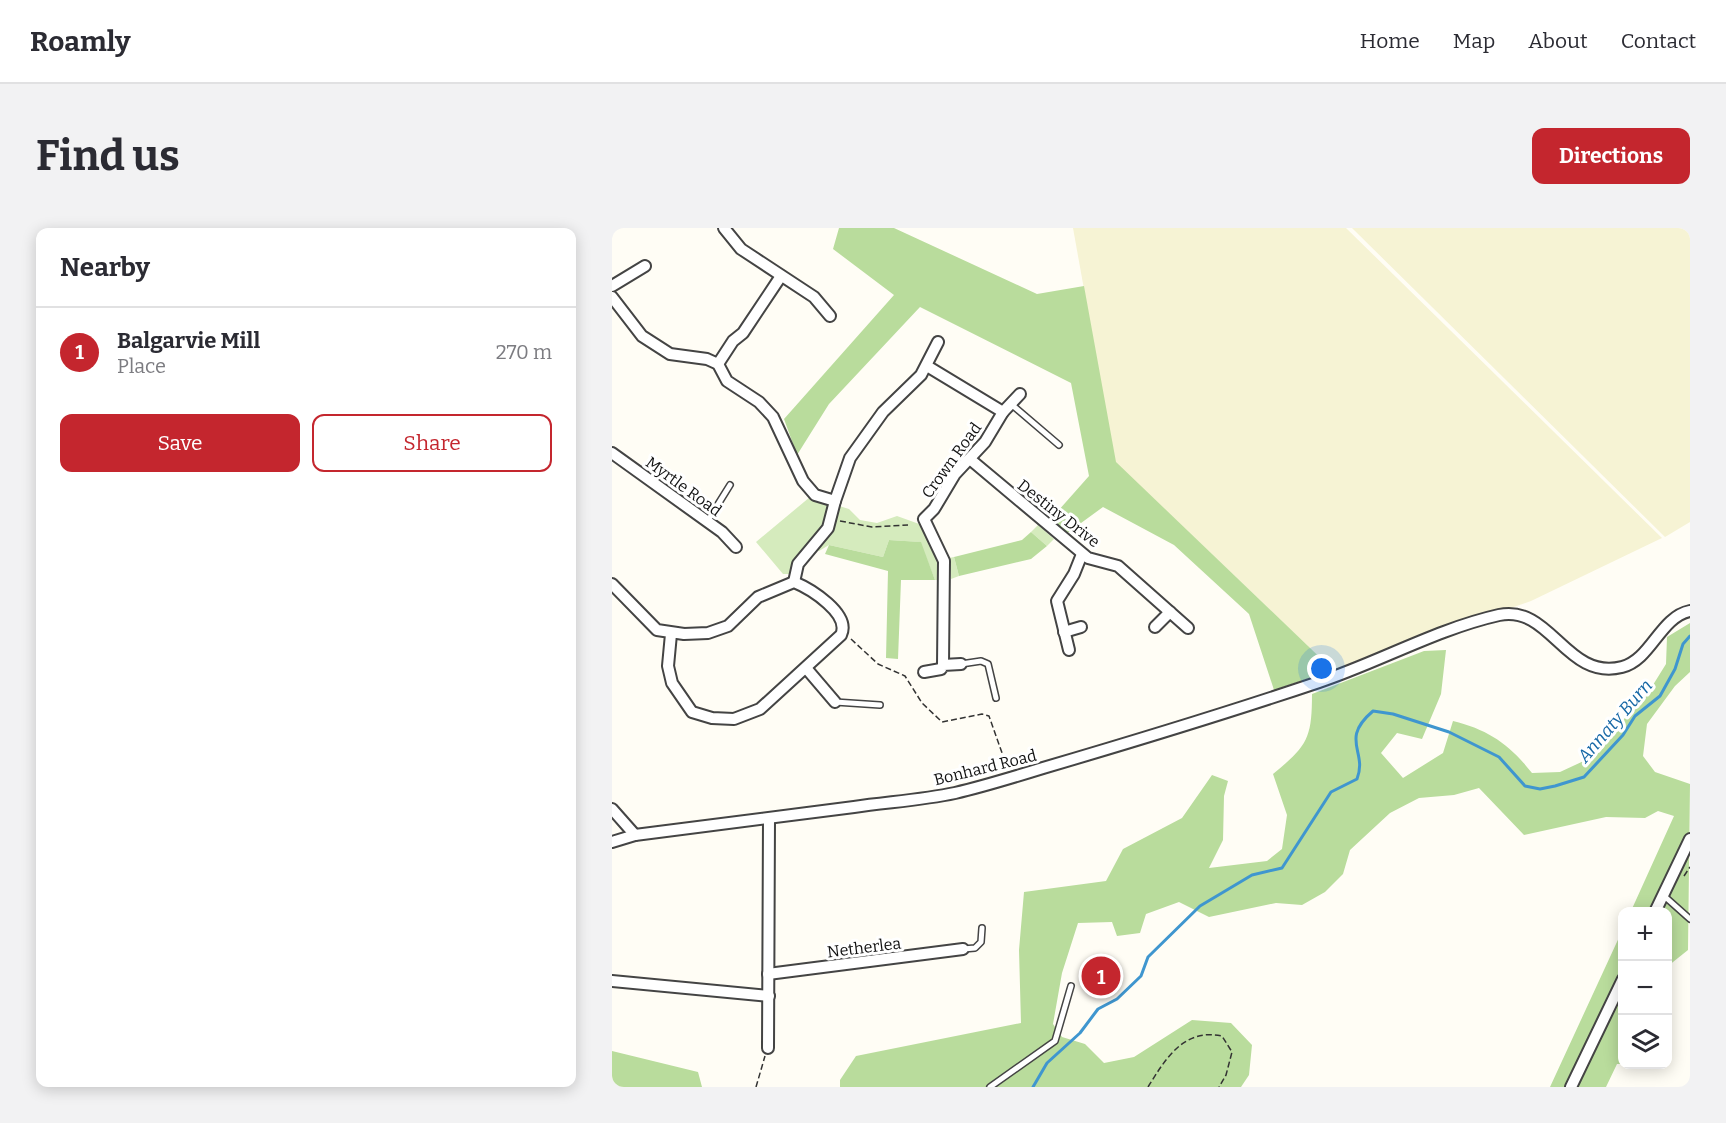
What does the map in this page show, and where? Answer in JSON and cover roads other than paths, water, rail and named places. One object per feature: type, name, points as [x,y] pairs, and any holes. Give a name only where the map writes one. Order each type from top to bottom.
[{"type":"street","points":[[724,228],[741,249],[814,297],[830,316]]},
{"type":"street","points":[[612,286],[645,267]]},
{"type":"street","points":[[718,363],[733,341],[744,333],[781,276]]},
{"type":"street","points":[[612,297],[642,336],[670,354],[707,359],[718,363],[728,381],[759,402],[773,417],[803,481],[815,495],[835,501]]},
{"type":"street","points":[[794,582],[798,564],[828,528],[850,458],[883,412],[916,381],[927,366],[938,342]]},
{"type":"street","name":"Crown Road","points":[[927,366],[1003,412]]},
{"type":"street","name":"Crown Road","points":[[943,665],[944,561],[924,519],[934,509],[955,474],[986,442],[1003,412],[1020,394]]},
{"type":"street","name":"Myrtle Road","points":[[612,453],[707,522],[736,547]]},
{"type":"street","name":"Destiny Drive","points":[[971,460],[1082,554],[1088,558],[1118,566],[1188,628]]},
{"type":"street","points":[[1069,650],[1057,601],[1074,574],[1082,554]]},
{"type":"street","points":[[670,634],[668,666],[672,683],[692,712],[712,718],[734,719],[760,709],[843,632],[843,619],[836,610],[794,582]]},
{"type":"street","points":[[612,584],[657,630],[670,634],[708,633],[728,626],[758,597],[794,582]]},
{"type":"street","name":"Bonhard Road","points":[[612,842],[635,835],[954,793],[1319,682],[1470,623],[1515,613],[1535,620],[1575,659],[1586,664],[1611,669],[1618,668],[1636,660],[1674,619],[1690,611]]},
{"type":"street","points":[[1155,627],[1170,612]]},
{"type":"street","points":[[1064,632],[1080,627]]},
{"type":"street","points":[[924,672],[941,669],[943,665],[961,664]]},
{"type":"street","points":[[806,668],[835,702]]},
{"type":"street","points":[[612,810],[635,835]]},
{"type":"street","points":[[768,1048],[769,819]]},
{"type":"street","points":[[1657,907],[1690,839]]},
{"type":"street","name":"Netherlea","points":[[768,974],[963,949]]},
{"type":"street","points":[[612,981],[768,996]]},
{"type":"street","points":[[1571,1087],[1618,989]]},
{"type":"lane","points":[[1011,404],[1059,445]]},
{"type":"lane","points":[[707,522],[730,485]]},
{"type":"lane","points":[[961,664],[981,661],[988,664],[996,698]]},
{"type":"lane","points":[[835,702],[880,705]]},
{"type":"lane","points":[[1662,894],[1690,919]]},
{"type":"lane","points":[[963,949],[975,948],[981,942],[982,928]]},
{"type":"lane","points":[[990,1087],[1055,1041],[1071,986]]},
{"type":"waterway","name":"Annaty Burn","points":[[1033,1087],[1047,1063],[1080,1033],[1098,1009],[1117,999],[1141,976],[1148,957],[1200,906],[1252,875],[1282,868],[1331,792],[1357,779],[1359,761],[1356,738],[1363,721],[1373,711],[1393,714],[1449,732],[1499,757],[1525,786],[1540,789],[1555,786],[1584,777],[1623,735],[1635,716],[1660,696],[1675,669],[1683,644],[1690,636]]},
{"type":"place","name":"Balgarvie Mill","points":[[1101,976]]}]
